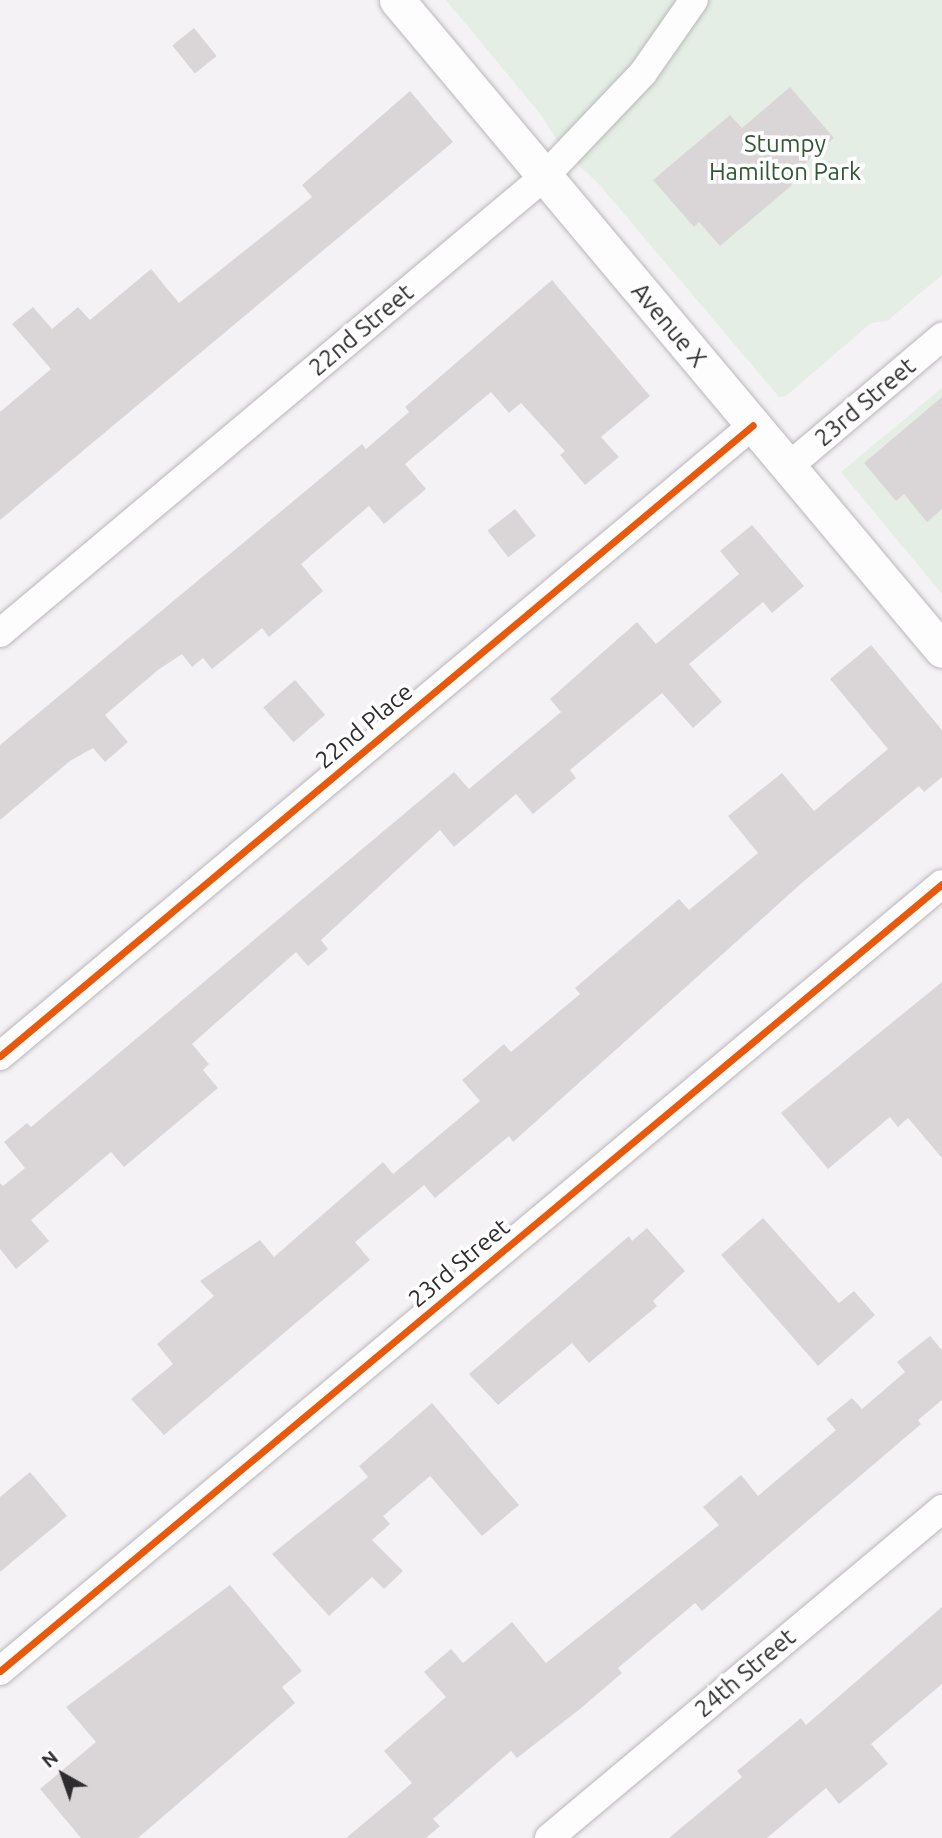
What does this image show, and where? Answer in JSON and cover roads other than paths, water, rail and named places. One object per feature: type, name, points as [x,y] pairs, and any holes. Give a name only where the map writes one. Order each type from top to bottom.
[{"type":"street","name":"Avenue X","points":[[397,0],[942,650]]},
{"type":"street","name":"22nd Street","points":[[0,633],[545,176],[643,73],[694,0]]},
{"type":"street","name":"23rd Street","points":[[788,467],[942,337]]},
{"type":"street","name":"22nd Place","points":[[0,1056],[753,425]]},
{"type":"street","name":"23rd Street","points":[[0,1671],[942,884]]},
{"type":"street","name":"24th Street","points":[[548,1838],[942,1509]]},
{"type":"park label","name":"Stumpy Hamilton Park","points":[[785,158]]}]
